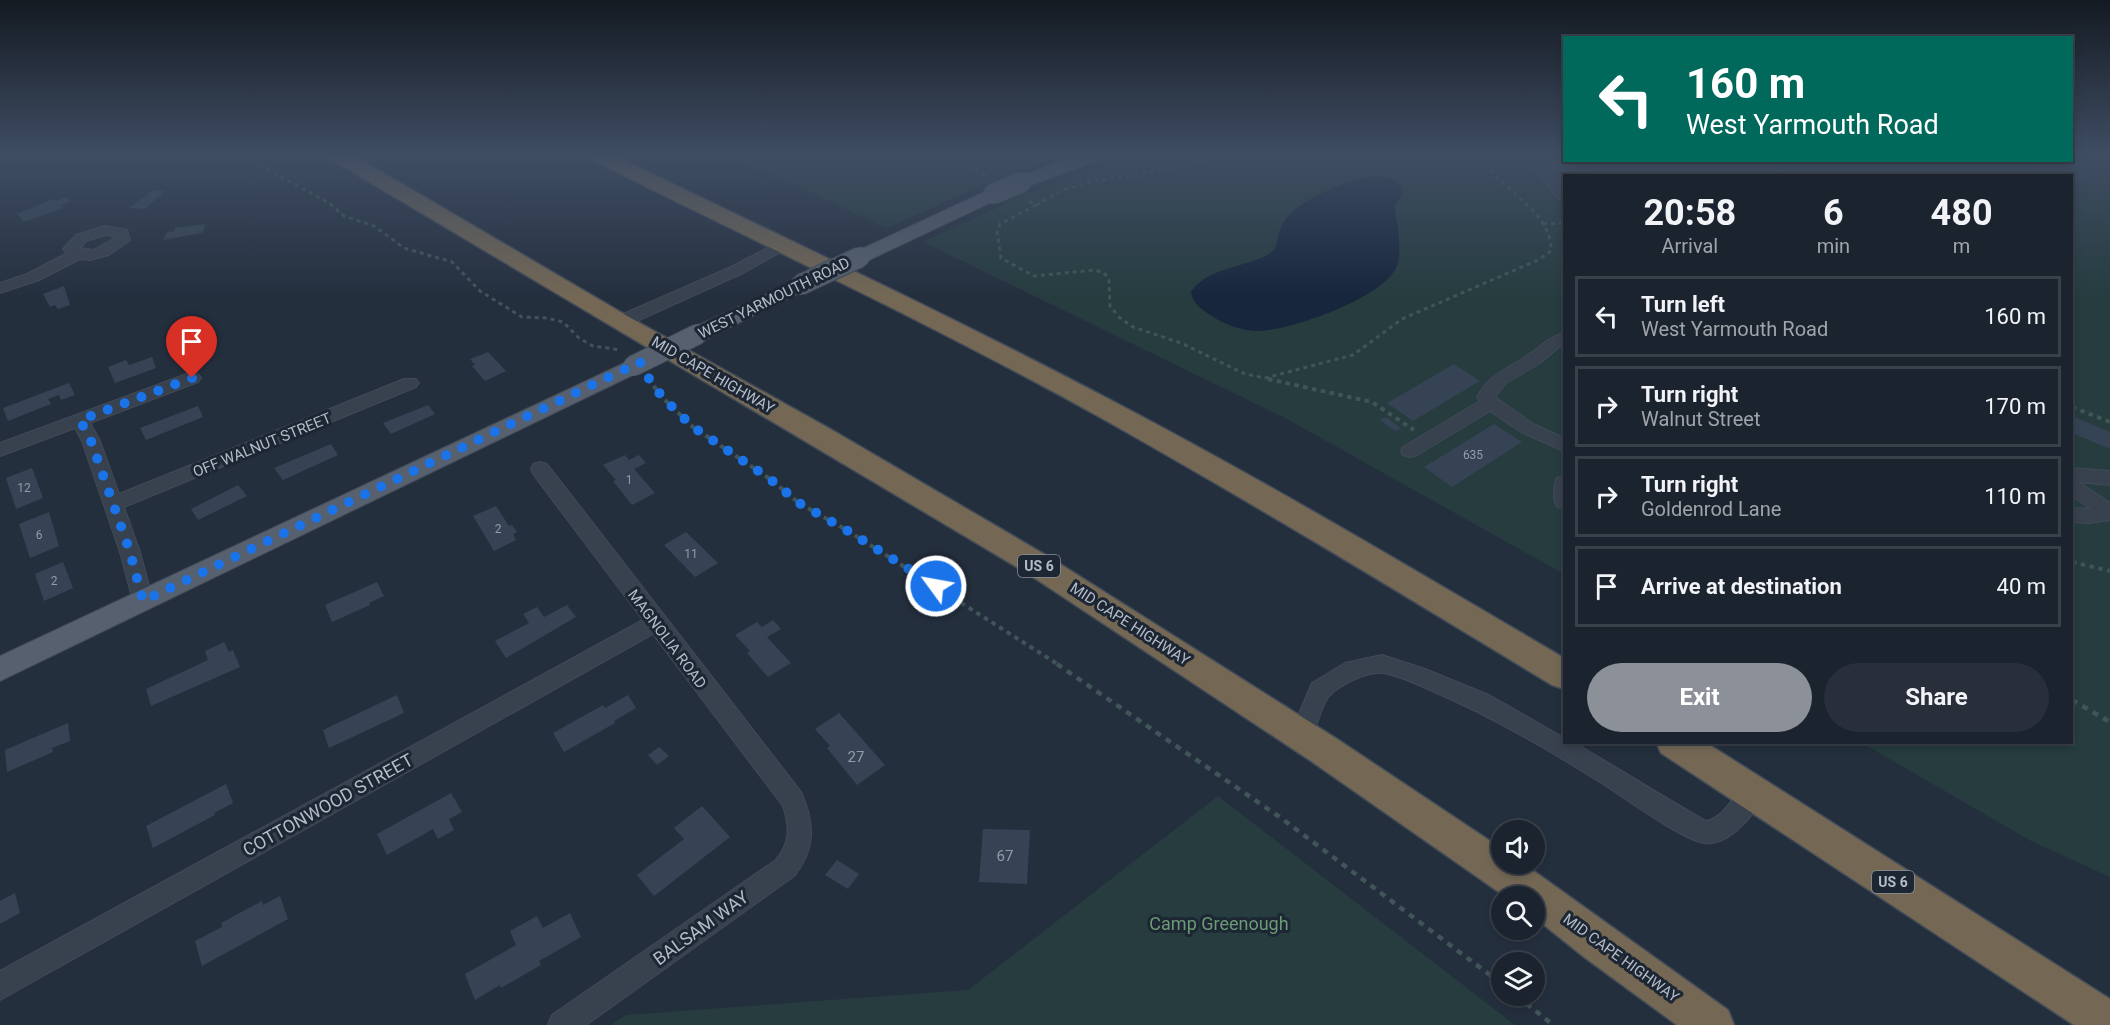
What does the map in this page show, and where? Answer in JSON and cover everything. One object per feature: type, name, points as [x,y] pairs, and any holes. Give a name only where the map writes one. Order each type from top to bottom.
[{"type":"highway","name":"MID CAPE HIGHWAY","points":[[417,202],[1038,565],[1302,735],[1545,901],[1598,943],[1713,1025]]},
{"type":"highway","points":[[692,202],[954,330],[1143,429],[1322,530],[1563,674]]},
{"type":"highway","name":"US 6","points":[[1677,744],[2110,1024]]},
{"type":"main road","name":"WEST YARMOUTH ROAD","points":[[0,669],[976,202]]},
{"type":"street","points":[[620,322],[737,270],[781,246]]},
{"type":"street","points":[[0,288],[33,277],[78,254]]},
{"type":"street","points":[[1563,338],[1556,340],[1534,358],[1497,381],[1486,396],[1490,403],[1527,428],[1563,445]]},
{"type":"street","points":[[0,450],[192,378]]},
{"type":"street","name":"OFF WALNUT STREET","points":[[113,504],[410,383]]},
{"type":"street","points":[[1410,451],[1490,403]]},
{"type":"street","points":[[80,420],[91,441],[130,552],[143,601]]},
{"type":"street","name":"MAGNOLIA ROAD","points":[[540,469],[795,807]]},
{"type":"street","points":[[2073,475],[2110,478]]},
{"type":"street","points":[[2073,488],[2110,513]]},
{"type":"street","points":[[2073,515],[2089,516],[2110,513]]},
{"type":"street","name":"COTTONWOOD STREET","points":[[0,986],[655,623]]},
{"type":"street","points":[[1302,735],[1320,690],[1353,669],[1382,664],[1417,675],[1483,703],[1704,832],[1715,831],[1727,823],[1753,793]]},
{"type":"street","name":"BALSAM WAY","points":[[562,1025],[785,868],[795,857],[801,838],[799,817],[795,807]]},
{"type":"path","points":[[327,202],[344,216],[374,226],[404,248],[452,262],[480,291],[522,317],[547,318],[563,322],[579,338],[593,346],[620,349],[637,364],[663,398],[693,427],[770,479],[799,503],[1018,637],[1104,696],[1281,818],[1491,976]]},
{"type":"path","points":[[1264,378],[1353,354],[1402,319],[1538,260],[1551,251],[1552,239],[1525,202]]},
{"type":"path","points":[[1036,205],[1000,224],[998,228],[999,250],[1004,261],[1034,276],[1098,271],[1109,279],[1110,306],[1129,325],[1181,343],[1225,366],[1264,378],[1372,402],[1390,411],[1429,441]]},
{"type":"path","points":[[1542,224],[1563,223]]},
{"type":"path","points":[[2073,407],[2110,422]]},
{"type":"path","points":[[2073,562],[2110,572]]},
{"type":"path","points":[[2073,701],[2110,722]]},
{"type":"path","points":[[1529,1006],[1553,1025]]},
{"type":"green space","points":[[830,202],[945,202],[887,228]]},
{"type":"green space","points":[[1010,202],[1563,202],[1563,573],[1285,418],[923,242]]},
{"type":"green space","points":[[2073,202],[2110,202],[2110,877],[2031,841],[1864,744],[2073,744]]},
{"type":"green space","name":"Camp Greenough","points":[[1218,796],[1515,1025],[611,1025],[626,1015],[968,990]]},
{"type":"water","points":[[1305,202],[1397,202],[1395,205],[1399,254],[1396,268],[1387,279],[1355,301],[1312,319],[1273,330],[1246,330],[1227,324],[1210,315],[1196,303],[1191,292],[1207,277],[1269,254],[1276,245],[1282,225]]},
{"type":"building","points":[[46,202],[70,202],[61,205],[64,208],[24,222],[17,214]]},
{"type":"building","points":[[137,202],[153,202],[145,209],[129,208]]},
{"type":"building","points":[[206,224],[202,233],[163,240],[167,232],[174,231],[175,228]]},
{"type":"building","points":[[64,286],[70,305],[58,309],[55,305],[50,307],[43,294]]},
{"type":"building","points":[[488,352],[506,371],[485,381],[472,366],[475,365],[470,359]]},
{"type":"building","points":[[152,357],[156,368],[115,383],[108,367],[126,360],[129,365]]},
{"type":"building","points":[[1454,364],[1480,381],[1413,421],[1387,403]]},
{"type":"building","points":[[69,383],[75,395],[61,400],[59,395],[48,399],[51,404],[8,421],[3,408]]},
{"type":"building","points":[[428,405],[435,414],[391,434],[383,423]]},
{"type":"building","points":[[198,406],[203,417],[146,440],[140,428]]},
{"type":"building","points":[[2073,416],[2110,432],[2110,449],[2073,433]]},
{"type":"building","points":[[1386,417],[1401,428],[1395,431],[1380,420]]},
{"type":"building","points":[[1494,424],[1522,442],[1452,487],[1424,467]]},
{"type":"building","points":[[331,444],[338,455],[283,480],[274,468]]},
{"type":"building","points":[[625,455],[629,460],[639,455],[646,463],[634,469],[655,493],[632,505],[603,465]]},
{"type":"building","points":[[32,468],[43,498],[16,509],[6,478]]},
{"type":"building","points":[[238,485],[247,496],[198,520],[191,509]]},
{"type":"building","points":[[496,506],[509,526],[512,525],[517,532],[513,534],[516,540],[494,551],[473,516]]},
{"type":"building","points":[[49,512],[59,546],[30,558],[19,524]]},
{"type":"building","points":[[686,532],[718,563],[695,577],[664,545]]},
{"type":"building","points":[[63,562],[73,588],[44,601],[35,574]]},
{"type":"building","points":[[377,582],[384,596],[332,622],[325,605]]},
{"type":"building","points":[[567,605],[576,617],[506,658],[495,641],[529,623],[523,614],[537,607],[544,617]]},
{"type":"building","points":[[773,620],[781,629],[767,637],[791,663],[768,677],[747,653],[750,651],[735,635],[757,622],[762,627]]},
{"type":"building","points":[[224,642],[229,652],[233,650],[240,667],[151,706],[146,689],[208,660],[205,651]]},
{"type":"building","points":[[397,695],[404,713],[329,748],[323,730]]},
{"type":"building","points":[[628,695],[636,708],[614,721],[615,723],[564,752],[553,733],[603,705],[605,708]]},
{"type":"building","points":[[839,713],[885,765],[857,785],[827,748],[830,746],[815,729]]},
{"type":"building","points":[[68,723],[70,741],[52,748],[53,752],[7,772],[5,750]]},
{"type":"building","points":[[659,747],[669,756],[657,765],[648,755]]},
{"type":"building","points":[[226,784],[233,803],[153,848],[146,826]]},
{"type":"building","points":[[451,793],[462,812],[449,819],[454,830],[438,839],[433,829],[387,855],[377,834]]},
{"type":"building","points":[[702,806],[730,837],[654,896],[637,875],[684,839],[674,828]]},
{"type":"building","points":[[983,829],[1030,830],[1027,884],[979,882]]},
{"type":"building","points":[[837,860],[859,874],[848,889],[825,875]]},
{"type":"building","points":[[15,893],[20,913],[0,924],[0,901]]},
{"type":"building","points":[[280,896],[288,919],[202,966],[195,941],[222,927],[221,923],[262,901],[263,905]]},
{"type":"building","points":[[570,913],[581,937],[539,961],[541,965],[475,1000],[465,974],[516,945],[510,931],[537,916],[543,928]]},
{"type":"route","points":[[192,378],[80,420],[91,441],[130,552],[143,601],[640,362],[663,398],[693,427],[736,454],[799,503],[936,586]]}]
